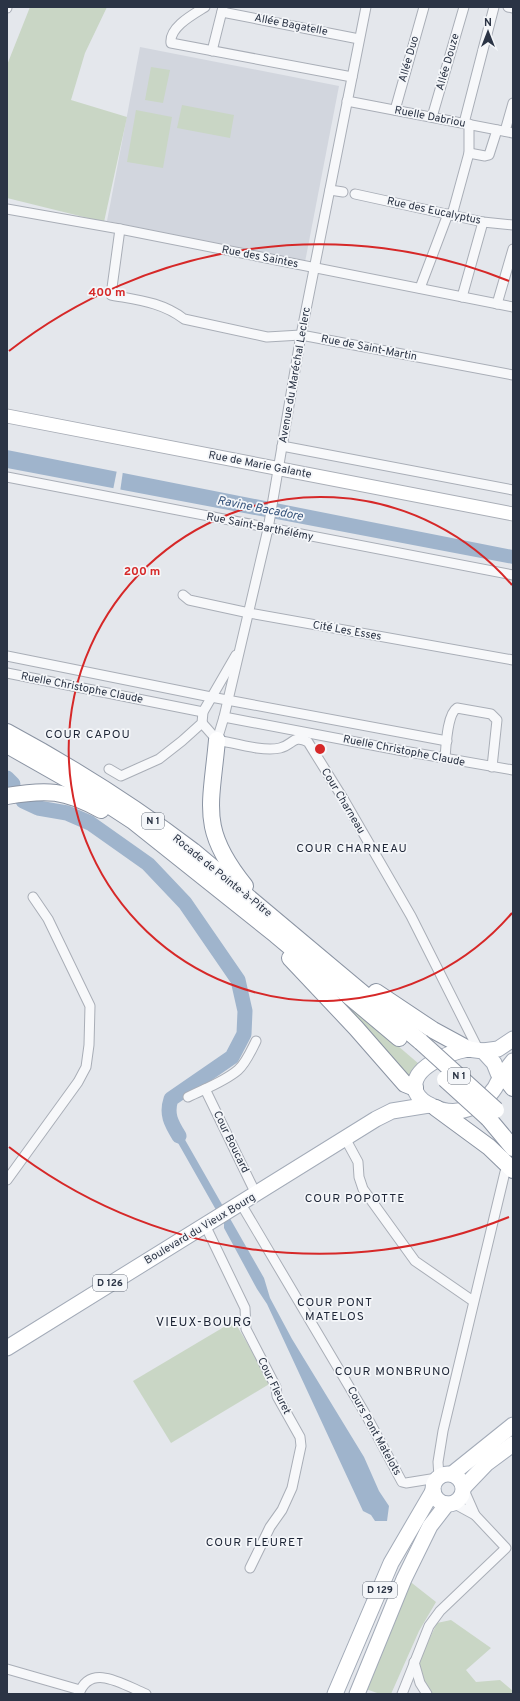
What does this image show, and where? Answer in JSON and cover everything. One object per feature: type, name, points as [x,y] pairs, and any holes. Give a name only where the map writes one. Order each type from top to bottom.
[{"type":"highway","name":"Rocade de Pointe-à-Pitre","points":[[7,732],[94,781],[146,816],[193,851],[281,924],[418,1046]]},
{"type":"highway","points":[[217,740],[210,812],[211,824],[214,837],[224,856],[242,882],[281,924],[334,963],[433,1030],[476,1050]]},
{"type":"highway","name":"Rocade de Pointe-à-Pitre","points":[[7,745],[81,787],[114,808],[418,1046]]},
{"type":"highway","points":[[7,796],[48,791],[76,798],[99,810],[180,864],[190,867]]},
{"type":"highway","points":[[242,882],[277,915],[334,963]]},
{"type":"highway","points":[[254,918],[405,1084],[416,1089]]},
{"type":"highway","name":"N 1","points":[[418,1046],[492,1114],[513,1130]]},
{"type":"highway","points":[[499,1076],[506,1079],[513,1088]]},
{"type":"highway","points":[[432,1107],[489,1147],[509,1171]]},
{"type":"highway","name":"N 1","points":[[492,1114],[513,1148]]},
{"type":"main road","name":"Rue de Marie Galante","points":[[7,416],[513,514]]},
{"type":"main road","points":[[513,1039],[498,1049],[447,1054],[432,1062],[421,1073],[416,1089],[422,1100],[432,1107],[452,1112],[464,1111],[490,1095],[494,1090],[499,1076],[513,1061]]},
{"type":"main road","points":[[476,1050],[494,1063],[499,1076]]},
{"type":"main road","name":"Boulevard du Vieux Bourg","points":[[7,1348],[345,1138],[392,1111],[416,1089]]},
{"type":"main road","name":"Boulevard du Vieux Bourg","points":[[392,1111],[432,1107]]},
{"type":"main road","name":"D 129","points":[[336,1694],[391,1563],[440,1478],[513,1425]]},
{"type":"main road","name":"D 129","points":[[357,1694],[404,1579],[430,1526],[450,1504],[460,1498],[464,1489],[486,1464],[513,1444]]},
{"type":"main road","points":[[450,1504],[439,1501],[440,1478],[461,1480],[464,1489]]},
{"type":"street","points":[[206,7],[180,25],[171,39],[174,44],[352,77]]},
{"type":"street","name":"Avenue du Maréchal Leclerc","points":[[217,740],[224,717],[269,526],[301,335],[366,7]]},
{"type":"street","name":"Allée Duo","points":[[395,110],[424,7]]},
{"type":"street","name":"Allée Douze","points":[[432,117],[464,7]]},
{"type":"street","points":[[420,288],[450,214],[468,153],[466,124],[494,7]]},
{"type":"street","points":[[508,7],[513,8]]},
{"type":"street","points":[[212,51],[222,9]]},
{"type":"street","name":"Allée Bagatelle","points":[[222,9],[359,39]]},
{"type":"street","name":"Ruelle Dabriou","points":[[347,102],[505,131]]},
{"type":"street","points":[[468,153],[485,156],[489,155],[505,131],[513,104]]},
{"type":"street","points":[[330,190],[343,192]]},
{"type":"street","name":"Rue des Eucalyptus","points":[[355,194],[483,222],[513,225]]},
{"type":"street","name":"Rue des Saintes","points":[[7,209],[120,229],[513,307]]},
{"type":"street","points":[[462,297],[483,222]]},
{"type":"street","name":"Rue de Saint-Martin","points":[[120,229],[110,295],[156,304],[173,311],[184,319],[222,327],[268,336],[301,335],[513,375]]},
{"type":"street","points":[[497,304],[513,249]]},
{"type":"street","points":[[282,446],[513,490]]},
{"type":"street","name":"Rue Saint-Barthélémy","points":[[7,477],[269,526],[513,575]]},
{"type":"street","name":"Cité Les Esses","points":[[184,596],[189,600],[249,614],[513,660]]},
{"type":"street","points":[[109,769],[118,776],[121,776],[159,759],[202,723],[203,712],[239,649]]},
{"type":"street","points":[[7,656],[211,697],[447,741]]},
{"type":"street","name":"Ruelle Christophe Claude","points":[[7,673],[203,712]]},
{"type":"street","points":[[445,758],[451,718],[455,709],[461,708],[494,716],[497,720],[492,767]]},
{"type":"street","name":"Ruelle Christophe Claude","points":[[224,717],[513,770]]},
{"type":"street","points":[[202,723],[217,740]]},
{"type":"street","name":"Cour Charneau","points":[[217,740],[270,749],[280,748],[295,740],[301,739],[308,742],[344,800],[411,916],[476,1050]]},
{"type":"street","points":[[7,1180],[78,1082],[86,1067],[89,1045],[90,1006],[48,919],[33,897]]},
{"type":"street","points":[[188,1098],[238,1070],[246,1060],[256,1041]]},
{"type":"street","name":"Cour Boucard","points":[[205,1089],[256,1194]]},
{"type":"street","points":[[345,1138],[358,1162],[358,1177],[363,1189],[415,1261],[473,1301]]},
{"type":"street","points":[[440,1478],[443,1431],[473,1301],[509,1171]]},
{"type":"street","name":"Cours Pont Matelots","points":[[236,1206],[366,1415],[402,1482],[440,1478]]},
{"type":"street","name":"Cour Fleuret","points":[[209,1222],[246,1308],[246,1329],[276,1387],[277,1396],[300,1437],[301,1446],[292,1488],[282,1510],[270,1527],[250,1568]]},
{"type":"street","points":[[402,1694],[429,1626],[440,1611],[506,1548],[475,1515],[464,1489]]},
{"type":"street","points":[[450,1504],[475,1515]]},
{"type":"street","points":[[414,1662],[420,1683],[427,1694]]},
{"type":"street","points":[[7,1669],[80,1692],[88,1680],[100,1676],[146,1694]]},
{"type":"shaded area","points":[[140,47],[339,86],[305,262],[107,221]]},
{"type":"green space","points":[[30,7],[107,7],[85,53],[71,100],[127,117],[104,222],[7,198],[7,65]]},
{"type":"green space","points":[[151,67],[170,70],[163,103],[145,100]]},
{"type":"green space","points":[[182,105],[234,115],[230,138],[177,128]]},
{"type":"green space","points":[[136,110],[172,117],[163,168],[127,162]]},
{"type":"green space","points":[[328,986],[419,1064],[408,1077],[323,988]]},
{"type":"green space","points":[[234,1321],[271,1383],[171,1443],[133,1381]]},
{"type":"green space","points":[[408,1580],[436,1602],[419,1631],[391,1694],[380,1694],[360,1687]]},
{"type":"green space","points":[[451,1620],[491,1648],[466,1670],[476,1682],[500,1680],[513,1691],[513,1694],[431,1694],[421,1677],[418,1663],[437,1623]]},
{"type":"water","name":"Ravine Bacadore","points":[[7,450],[513,550],[513,564],[7,468]]},
{"type":"water","points":[[169,1120],[176,1124],[264,1278],[270,1298],[292,1339],[364,1457],[379,1491],[389,1506],[387,1521],[375,1521],[371,1515],[363,1511],[267,1304],[257,1289],[224,1228],[224,1224],[169,1127]]},
{"type":"pier","points":[[117,470],[123,471],[120,492],[113,490]]},
{"type":"waterway","points":[[7,778],[13,784]]},
{"type":"waterway","points":[[23,801],[38,808],[67,813],[90,823],[148,864],[185,903],[238,980],[245,1011],[244,1034],[232,1057],[171,1099],[169,1114],[179,1136]]},
{"type":"district","name":"COUR CAPOU","points":[[88,735]]},
{"type":"district","name":"COUR CHARNEAU","points":[[352,849]]},
{"type":"district","name":"COUR POPOTTE","points":[[355,1199]]},
{"type":"district","name":"COUR PONT MATELOS","points":[[335,1310]]},
{"type":"district","name":"VIEUX-BOURG","points":[[204,1323]]},
{"type":"district","name":"COUR MONBRUNO","points":[[393,1372]]},
{"type":"district","name":"COUR FLEURET","points":[[255,1543]]}]
